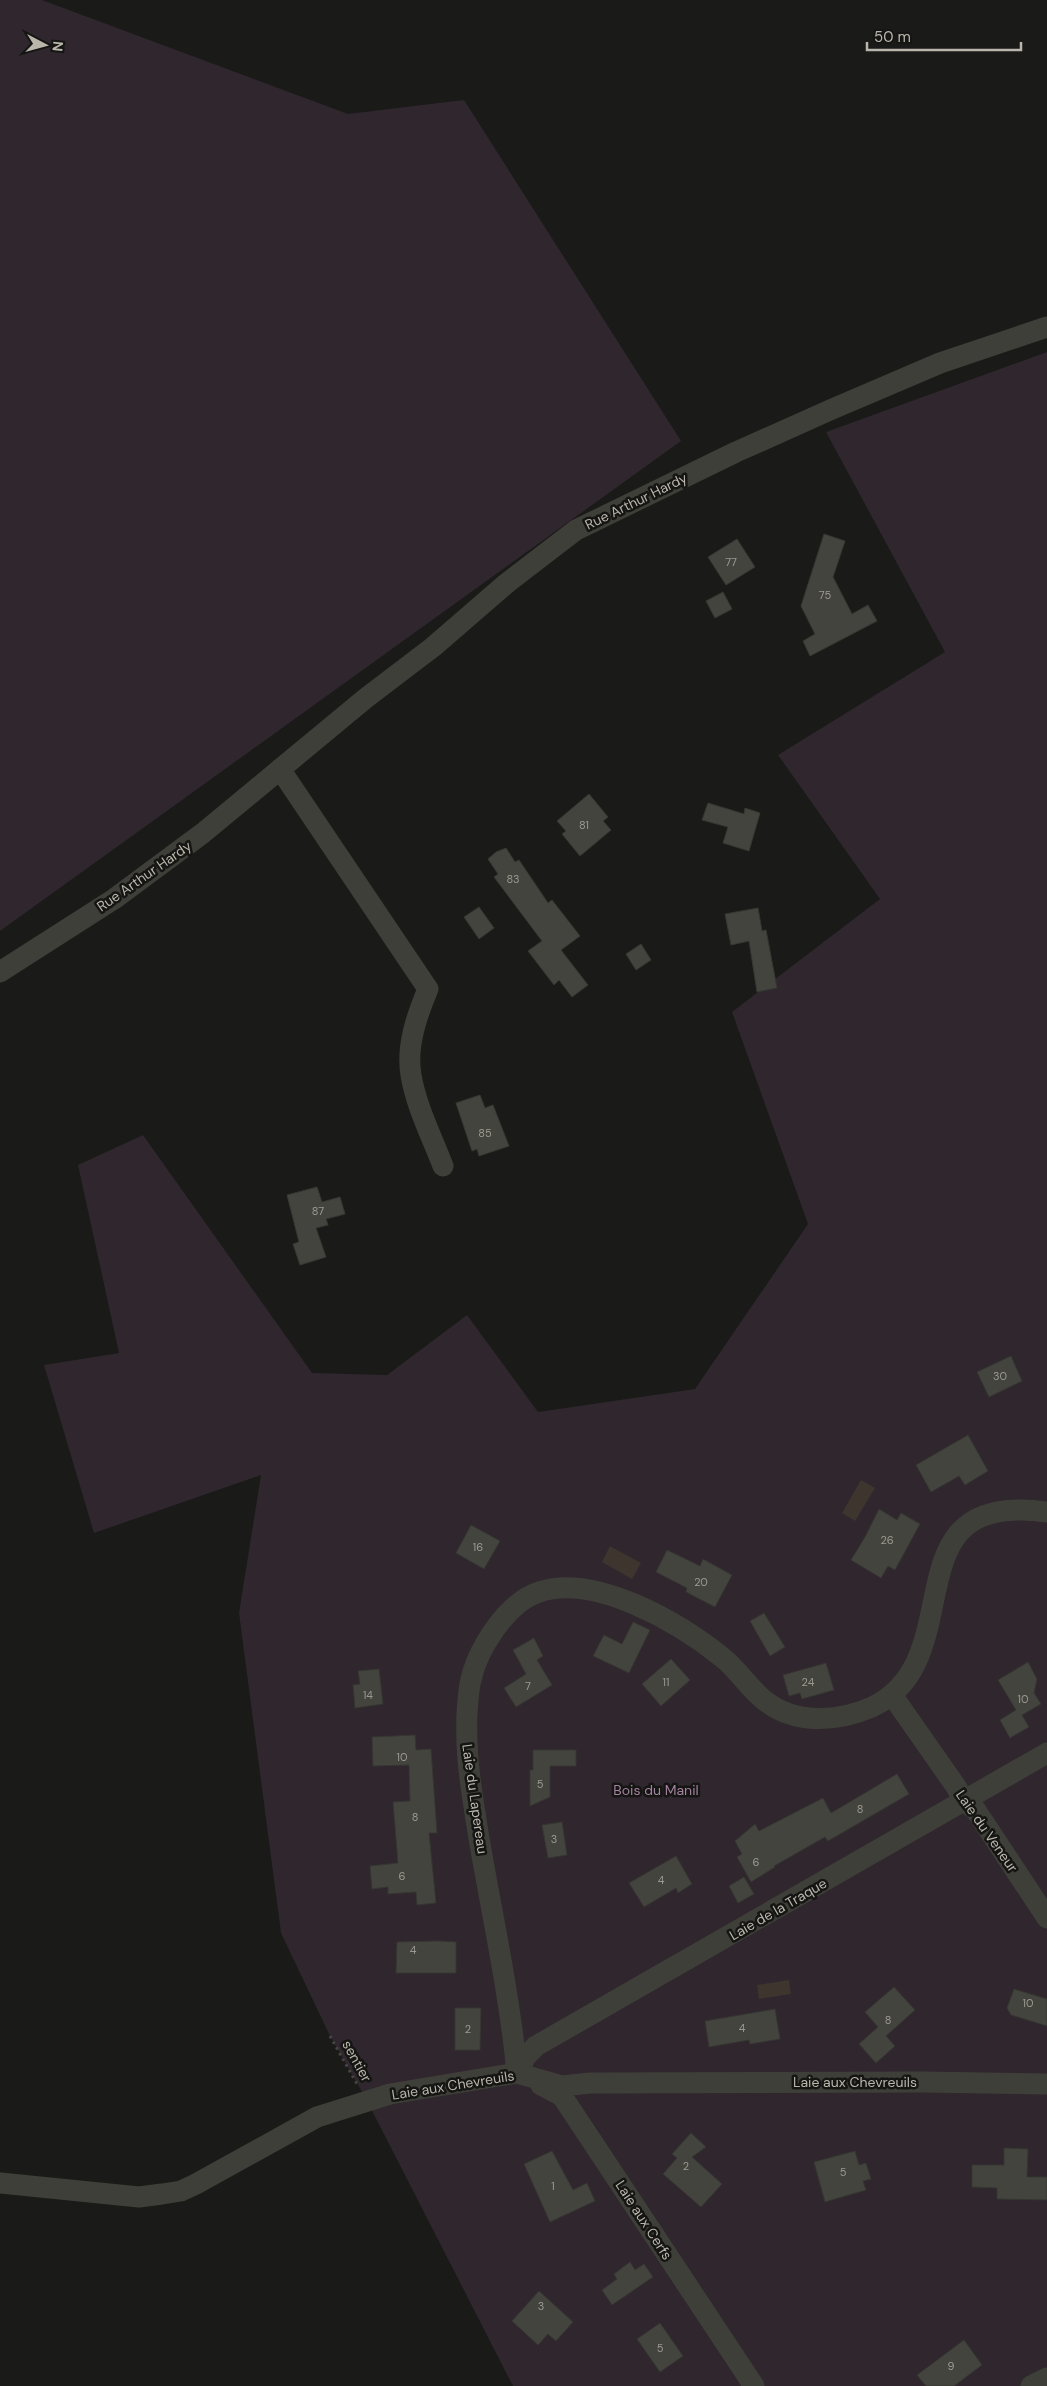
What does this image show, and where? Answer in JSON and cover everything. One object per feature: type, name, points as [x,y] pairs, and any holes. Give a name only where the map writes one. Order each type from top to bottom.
[{"type":"street","name":"Rue Arthur Hardy","points":[[0,972],[114,899],[203,833],[432,647],[506,583],[576,530],[736,452],[885,386],[940,363],[1047,327]]},
{"type":"street","points":[[280,769],[428,989],[418,1012],[411,1044],[411,1074],[418,1100],[443,1166]]},
{"type":"street","name":"Laie du Lapereau","points":[[517,2073],[511,2026],[469,1781],[466,1738],[470,1683],[479,1657],[500,1622],[517,1604],[538,1592],[560,1588],[584,1589],[619,1598],[650,1612],[700,1640],[726,1660],[765,1701],[796,1716],[830,1719],[872,1707],[892,1695],[912,1670],[925,1642],[940,1565],[954,1537],[975,1519],[995,1512],[1011,1510],[1047,1512]]},
{"type":"street","name":"Laie du Veneur","points":[[892,1695],[957,1788],[962,1801],[975,1809],[1047,1918]]},
{"type":"street","name":"Laie de la Traque","points":[[517,2073],[526,2056],[536,2046],[1047,1753]]},
{"type":"street","name":"Laie aux Chevreuils","points":[[0,2183],[139,2197],[181,2191],[224,2169],[289,2131],[317,2117],[351,2105],[435,2086],[517,2073],[562,2086],[590,2083],[922,2082],[1047,2084]]},
{"type":"street","name":"Laie aux Cerfs","points":[[517,2073],[562,2096],[754,2386]]},
{"type":"street","points":[[1031,2386],[1047,2378]]},
{"type":"path","name":"sentier","points":[[330,2036],[360,2088]]},
{"type":"green space","points":[[0,0],[42,0],[348,114],[464,100],[681,441],[0,931]]},
{"type":"green space","name":"Bois du Manil","points":[[1047,352],[1047,2386],[513,2386],[365,2097],[330,2036],[281,1933],[239,1613],[261,1475],[94,1533],[44,1365],[119,1353],[78,1165],[143,1135],[312,1373],[387,1375],[467,1315],[538,1412],[695,1389],[808,1224],[732,1012],[880,899],[778,755],[945,652],[826,432]]},
{"type":"shaded area","points":[[861,1480],[875,1488],[855,1521],[842,1513]]},
{"type":"shaded area","points":[[610,1546],[641,1563],[632,1579],[602,1562]]},
{"type":"shaded area","points":[[789,1980],[791,1994],[759,1999],[757,1985]]},
{"type":"building","points":[[824,534],[845,541],[833,577],[852,614],[868,605],[877,621],[810,656],[803,641],[815,634],[801,606]]},
{"type":"building","points":[[737,539],[755,567],[726,585],[708,557]]},
{"type":"building","points":[[723,592],[732,609],[715,618],[706,601]]},
{"type":"building","points":[[589,794],[608,817],[603,821],[611,830],[580,856],[562,834],[566,831],[557,821]]},
{"type":"building","points":[[708,803],[744,814],[745,808],[760,813],[749,851],[723,843],[728,827],[702,820]]},
{"type":"building","points":[[506,848],[515,862],[519,860],[548,903],[552,900],[580,936],[561,950],[588,985],[572,997],[559,980],[554,985],[528,951],[542,941],[494,877],[498,874],[488,859],[496,852]]},
{"type":"building","points":[[479,907],[494,928],[479,939],[464,917]]},
{"type":"building","points":[[758,908],[762,931],[766,930],[777,988],[757,992],[749,941],[731,945],[725,914]]},
{"type":"building","points":[[641,944],[651,960],[636,970],[626,954]]},
{"type":"building","points":[[480,1095],[485,1108],[493,1105],[509,1146],[479,1156],[477,1149],[472,1151],[456,1103]]},
{"type":"building","points":[[317,1187],[322,1202],[340,1197],[345,1214],[326,1219],[328,1225],[316,1228],[326,1257],[300,1265],[293,1244],[299,1242],[287,1195]]},
{"type":"building","points":[[1011,1356],[1022,1381],[989,1397],[977,1372]]},
{"type":"building","points":[[968,1435],[988,1471],[965,1485],[959,1476],[931,1492],[916,1465]]},
{"type":"building","points":[[879,1509],[897,1520],[901,1513],[920,1524],[895,1570],[888,1566],[881,1578],[851,1560]]},
{"type":"building","points":[[471,1525],[500,1541],[484,1569],[456,1553]]},
{"type":"building","points":[[667,1550],[700,1566],[703,1559],[732,1575],[715,1607],[686,1592],[687,1588],[656,1572]]},
{"type":"building","points":[[764,1613],[785,1647],[770,1656],[750,1621]]},
{"type":"building","points":[[633,1622],[650,1630],[629,1673],[593,1656],[604,1635],[622,1644]]},
{"type":"building","points":[[534,1638],[543,1656],[537,1660],[552,1685],[516,1707],[504,1688],[526,1674],[513,1650]]},
{"type":"building","points":[[671,1659],[690,1680],[661,1706],[642,1684]]},
{"type":"building","points":[[1028,1662],[1037,1679],[1034,1693],[1041,1704],[1022,1715],[1029,1727],[1010,1738],[1000,1720],[1016,1710],[998,1680]]},
{"type":"building","points":[[826,1663],[834,1690],[802,1699],[800,1693],[789,1696],[783,1675]]},
{"type":"building","points":[[379,1669],[383,1704],[355,1708],[353,1685],[360,1684],[358,1671]]},
{"type":"building","points":[[415,1735],[416,1750],[431,1749],[437,1833],[429,1833],[436,1903],[417,1905],[416,1892],[388,1894],[388,1887],[372,1889],[370,1866],[398,1863],[393,1802],[410,1801],[409,1765],[373,1766],[372,1737]]},
{"type":"building","points":[[533,1750],[576,1750],[576,1766],[550,1766],[550,1797],[530,1806],[530,1770],[533,1770]]},
{"type":"building","points":[[897,1774],[909,1794],[828,1841],[825,1837],[774,1866],[751,1882],[737,1857],[742,1854],[735,1841],[755,1824],[759,1831],[823,1798],[831,1813]]},
{"type":"building","points":[[562,1822],[567,1855],[548,1858],[542,1825]]},
{"type":"building","points":[[676,1856],[692,1884],[678,1893],[676,1888],[644,1907],[629,1883]]},
{"type":"building","points":[[744,1877],[754,1894],[738,1903],[729,1886]]},
{"type":"building","points":[[397,1942],[456,1942],[456,1973],[396,1973]]},
{"type":"building","points":[[894,1987],[915,2010],[886,2036],[895,2046],[876,2063],[859,2044],[878,2027],[865,2012]]},
{"type":"building","points":[[1014,1989],[1047,1999],[1047,2026],[1011,2015],[1007,2008]]},
{"type":"building","points":[[455,2008],[481,2008],[480,2050],[455,2050]]},
{"type":"building","points":[[775,2009],[780,2039],[750,2044],[749,2040],[709,2047],[705,2021]]},
{"type":"building","points":[[691,2133],[706,2147],[692,2157],[722,2184],[701,2207],[663,2174],[677,2158],[672,2154]]},
{"type":"building","points":[[1004,2148],[1028,2149],[1027,2177],[1047,2177],[1047,2200],[997,2199],[997,2188],[972,2187],[972,2165],[1004,2165]]},
{"type":"building","points":[[552,2151],[573,2190],[587,2183],[595,2201],[550,2222],[524,2164]]},
{"type":"building","points":[[855,2151],[859,2165],[866,2163],[871,2179],[863,2181],[866,2190],[825,2202],[814,2162]]},
{"type":"building","points":[[630,2262],[635,2270],[644,2264],[653,2277],[612,2305],[602,2290],[617,2279],[614,2274]]},
{"type":"building","points":[[539,2291],[573,2322],[556,2341],[548,2334],[538,2345],[512,2321]]},
{"type":"building","points":[[660,2323],[683,2356],[660,2372],[637,2339]]},
{"type":"building","points":[[964,2340],[982,2365],[954,2386],[926,2386],[917,2375]]}]
